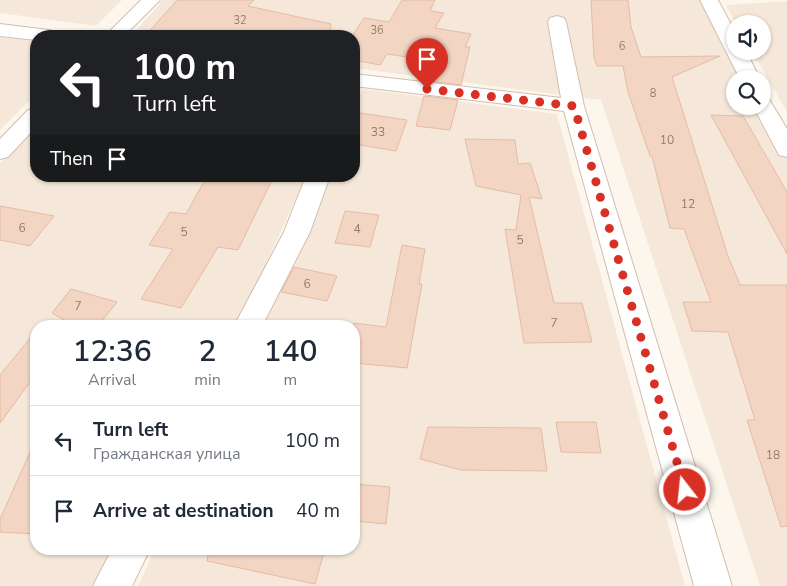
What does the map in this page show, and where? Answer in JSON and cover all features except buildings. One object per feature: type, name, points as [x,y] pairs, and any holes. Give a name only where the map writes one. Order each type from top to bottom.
[{"type":"street","points":[[120,30],[150,0]]},
{"type":"street","points":[[709,0],[726,33]]},
{"type":"street","points":[[558,22],[574,106],[713,586]]},
{"type":"street","points":[[0,30],[30,34]]},
{"type":"street","points":[[360,81],[574,106]]},
{"type":"street","points":[[768,115],[787,150]]},
{"type":"street","points":[[0,152],[30,121]]},
{"type":"street","points":[[251,320],[297,232],[316,182]]},
{"type":"street","points":[[112,586],[129,555]]},
{"type":"shaded area","points":[[0,0],[122,0],[96,26],[0,13]]},
{"type":"shaded area","points":[[163,0],[706,0],[726,36],[726,60],[739,60],[745,70],[726,70],[726,115],[767,115],[787,147],[787,586],[760,586],[601,100],[360,69],[360,30],[136,30]]},
{"type":"shaded area","points":[[787,1],[787,112],[771,84],[771,70],[763,70],[757,60],[771,60],[771,15],[731,15],[726,5]]},
{"type":"shaded area","points":[[0,37],[30,40],[30,100],[0,130]]},
{"type":"shaded area","points":[[363,89],[557,114],[685,586],[138,586],[152,555],[360,555],[360,320],[259,320],[320,182],[360,182],[360,96]]},
{"type":"shaded area","points":[[30,134],[30,182],[303,182],[263,271],[237,320],[30,320],[30,555],[116,555],[100,586],[0,586],[0,163]]},
{"type":"route","points":[[427,89],[574,106],[685,490]]}]
